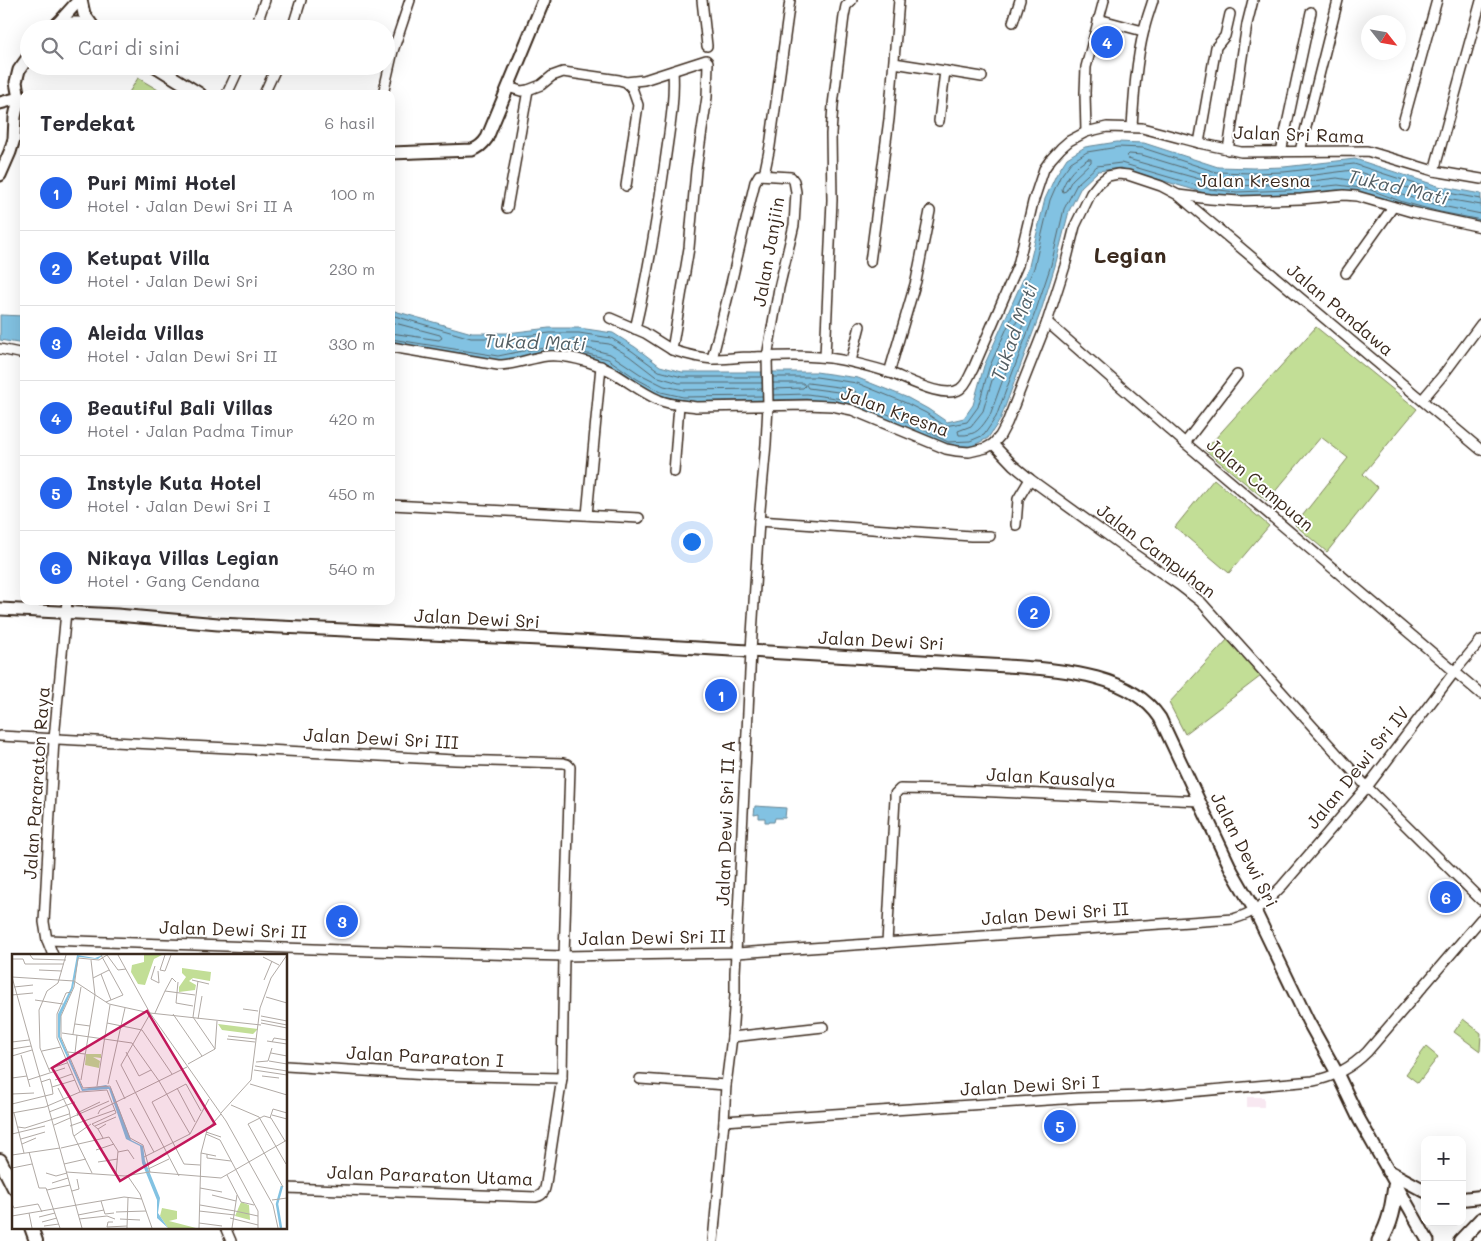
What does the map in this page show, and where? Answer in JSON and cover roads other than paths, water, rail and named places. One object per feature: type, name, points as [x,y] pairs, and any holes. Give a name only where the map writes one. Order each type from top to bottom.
[{"type":"highway","points":[[1380,1241],[1392,1216],[1396,1186]]},
{"type":"main road","points":[[0,1160],[12,1184]]},
{"type":"main road","points":[[1388,1171],[1421,1189]]},
{"type":"main road","points":[[1466,1199],[1481,1197]]},
{"type":"main road","points":[[1460,1241],[1481,1219]]},
{"type":"main road","points":[[31,1228],[36,1241]]},
{"type":"street","points":[[62,20],[80,0]]},
{"type":"street","points":[[80,0],[84,14],[88,20]]},
{"type":"street","points":[[258,20],[264,0]]},
{"type":"street","points":[[295,20],[301,0]]},
{"type":"street","points":[[395,45],[410,0]]},
{"type":"street","points":[[395,154],[472,150],[478,148],[487,138],[544,0]]},
{"type":"street","points":[[702,0],[707,46]]},
{"type":"street","name":"Jalan Janjiin","points":[[767,359],[779,288],[794,225],[796,192],[794,181],[791,177],[764,175],[770,146],[790,0]]},
{"type":"street","points":[[825,357],[832,200],[831,148],[833,105],[844,16],[846,6],[852,0]]},
{"type":"street","points":[[870,262],[887,135],[898,0]]},
{"type":"street","points":[[1013,22],[1020,0]]},
{"type":"street","points":[[610,318],[646,333],[672,350],[694,356],[712,359],[825,357],[889,372],[945,392],[961,388],[966,382],[1018,265],[1033,202],[1044,169],[1061,148],[1069,141],[1086,132],[1086,67],[1104,0]]},
{"type":"street","points":[[1132,127],[1136,76],[1144,30],[1153,0]]},
{"type":"street","points":[[1228,150],[1244,42],[1253,0]]},
{"type":"street","points":[[1300,151],[1338,0]]},
{"type":"street","points":[[1403,123],[1437,0]]},
{"type":"street","points":[[1434,171],[1481,0]]},
{"type":"street","points":[[1282,152],[1311,12]]},
{"type":"street","points":[[1199,143],[1216,47],[1225,36],[1230,14]]},
{"type":"street","points":[[1098,19],[1144,30]]},
{"type":"street","points":[[508,87],[521,91],[528,90],[563,72],[626,82],[644,80],[706,60],[708,62],[707,98],[696,170],[689,248],[672,350]]},
{"type":"street","points":[[894,63],[982,77]]},
{"type":"street","points":[[0,175],[14,139],[15,117],[19,98],[16,82],[20,69]]},
{"type":"street","points":[[635,329],[649,267],[657,217],[674,97],[674,70]]},
{"type":"street","points":[[939,121],[945,71]]},
{"type":"street","points":[[169,75],[194,90]]},
{"type":"street","points":[[229,90],[236,75]]},
{"type":"street","points":[[266,90],[273,75]]},
{"type":"street","points":[[384,90],[387,75]]},
{"type":"street","points":[[626,82],[632,88],[638,105],[626,186]]},
{"type":"street","points":[[507,208],[528,90]]},
{"type":"street","points":[[0,103],[19,98]]},
{"type":"street","name":"Jalan Sri Rama","points":[[1086,132],[1107,128],[1132,127],[1158,131],[1199,143],[1241,152],[1367,151],[1434,171],[1481,179]]},
{"type":"street","points":[[712,359],[755,182],[759,175],[764,175]]},
{"type":"street","name":"Jalan Kresna","points":[[395,348],[498,365],[509,365],[549,356],[576,359],[601,366],[660,400],[679,405],[696,407],[768,404],[825,405],[852,410],[946,449],[957,451],[980,450],[993,444],[1007,423],[1047,322],[1065,266],[1075,226],[1091,193],[1108,176],[1128,175],[1161,186],[1178,195],[1239,201],[1301,199],[1344,195],[1362,197],[1427,216],[1481,227]]},
{"type":"street","name":"Jalan Pandawa","points":[[1178,195],[1481,450]]},
{"type":"street","points":[[1346,274],[1393,207]]},
{"type":"street","points":[[889,372],[916,281],[930,211]]},
{"type":"street","name":"Jalan Campuan","points":[[1047,322],[1185,443],[1481,694]]},
{"type":"street","points":[[1422,400],[1481,324]]},
{"type":"street","points":[[851,362],[860,326]]},
{"type":"street","points":[[0,349],[20,353]]},
{"type":"street","name":"Jalan Dewi Sri II A","points":[[713,1241],[726,1085],[732,1037],[751,652],[766,444],[768,404],[767,359]]},
{"type":"street","points":[[587,515],[601,366]]},
{"type":"street","points":[[1185,443],[1237,376]]},
{"type":"street","points":[[674,472],[679,405]]},
{"type":"street","name":"Jalan Campuhan","points":[[993,444],[1013,465],[1030,479],[1200,601],[1367,787],[1481,900]]},
{"type":"street","points":[[1016,524],[1018,498],[1030,479]]},
{"type":"street","points":[[395,505],[639,518]]},
{"type":"street","points":[[759,521],[990,536]]},
{"type":"street","name":"Jalan Dewi Sri","points":[[0,609],[67,607],[218,624],[560,640],[1015,667],[1074,673],[1108,682],[1136,695],[1149,704],[1167,730],[1232,870],[1255,911],[1308,1021],[1337,1073],[1359,1119],[1428,1241]]},
{"type":"street","name":"Jalan Pararaton Raya","points":[[54,954],[47,940],[44,922],[54,739],[67,607]]},
{"type":"street","name":"Jalan Dewi Sri IV","points":[[1255,911],[1282,886],[1367,787],[1455,671],[1481,640]]},
{"type":"street","name":"Jalan Dewi Sri III","points":[[0,736],[455,760],[567,764],[570,767],[571,773],[564,956]]},
{"type":"street","name":"Jalan Kausalya","points":[[887,943],[895,794],[900,789],[1200,801]]},
{"type":"street","name":"Jalan Dewi Sri II","points":[[47,940],[564,956],[737,953],[1233,919],[1255,911]]},
{"type":"street","name":"Jalan Dewi Sri I","points":[[724,1121],[1144,1096],[1326,1079],[1358,1061],[1367,1052],[1481,919]]},
{"type":"street","name":"Jalan Pararaton Utama","points":[[288,1188],[541,1196],[545,1189],[562,1078],[564,956]]},
{"type":"street","points":[[732,1037],[822,1026]]},
{"type":"street","name":"Jalan Pararaton I","points":[[288,1066],[427,1075],[562,1078]]},
{"type":"street","points":[[640,1079],[726,1085]]},
{"type":"street","points":[[225,1228],[231,1241]]},
{"type":"water","name":"Tukad Mati","points":[[1117,142],[1144,143],[1218,167],[1284,167],[1355,159],[1438,186],[1481,194],[1481,226],[1402,207],[1366,194],[1337,190],[1288,195],[1237,197],[1208,194],[1120,168],[1098,171],[1081,187],[1069,211],[1041,311],[1000,420],[988,438],[972,446],[947,447],[856,406],[806,399],[682,402],[659,397],[635,384],[606,364],[556,352],[529,355],[499,362],[395,345],[395,311],[472,333],[507,333],[549,328],[579,328],[613,333],[660,366],[682,372],[816,372],[858,378],[908,398],[947,422],[964,418],[973,405],[984,366],[1029,266],[1045,199],[1056,175],[1067,158],[1085,147]]},
{"type":"water","points":[[0,315],[20,316],[20,343],[0,340]]},
{"type":"water","points":[[755,806],[786,808],[785,818],[775,818],[774,822],[765,822],[765,818],[759,818],[759,814],[754,815]]},
{"type":"place","name":"Beautiful Bali Villas","points":[[1107,42]]},
{"type":"place","name":"Ketupat Villa","points":[[1034,612]]},
{"type":"place","name":"Puri Mimi Hotel","points":[[721,695]]},
{"type":"place","name":"Nikaya Villas Legian","points":[[1446,897]]},
{"type":"place","name":"Aleida Villas","points":[[342,921]]},
{"type":"place","name":"Instyle Kuta Hotel","points":[[1060,1126]]},
{"type":"district","name":"Legian","points":[[1130,255]]}]
